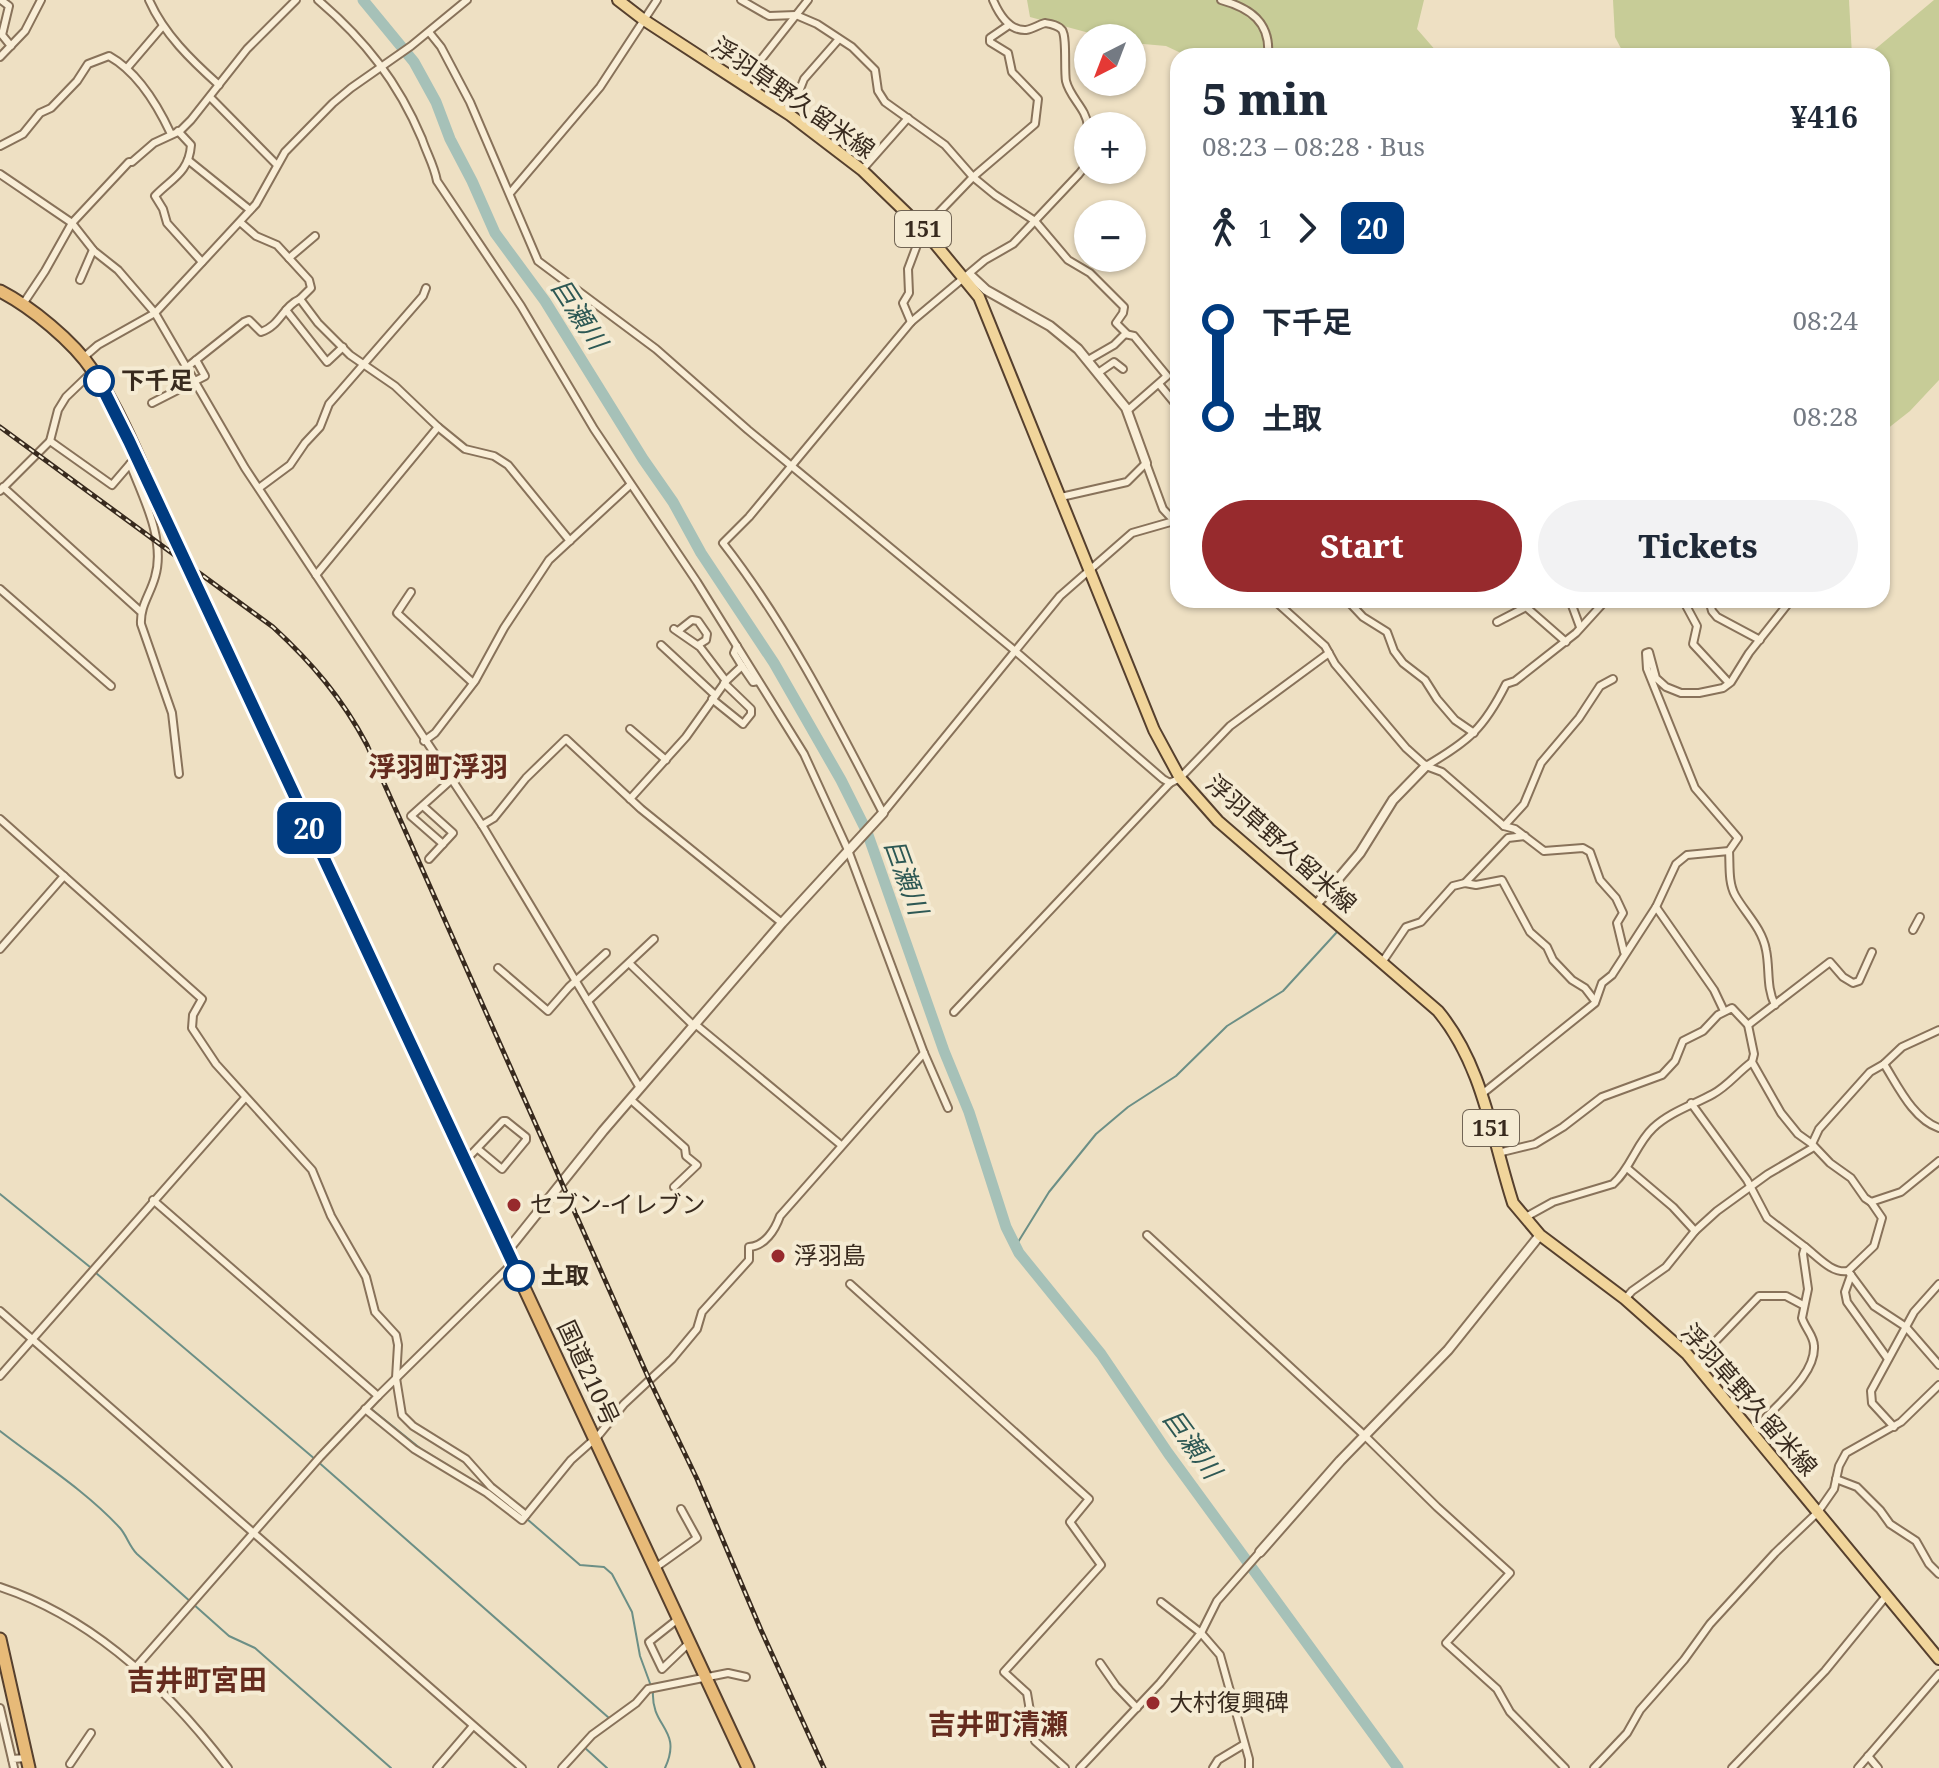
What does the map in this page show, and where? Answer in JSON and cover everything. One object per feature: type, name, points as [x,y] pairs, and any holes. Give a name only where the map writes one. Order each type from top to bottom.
[{"type":"highway","name":"国道210号","points":[[0,291],[23,304],[83,358],[93,371],[133,460],[203,599],[748,1768]]},
{"type":"highway","points":[[0,1639],[27,1763]]},
{"type":"main road","name":"浮羽草野久留米線","points":[[618,0],[790,115],[862,170],[923,229],[979,297],[1175,780],[1218,821],[1383,961],[1448,1022],[1469,1056],[1513,1203],[1523,1218],[1540,1235],[1662,1330],[1698,1366],[1939,1659]]},
{"type":"street","points":[[1,0],[9,6],[2,35],[11,46]]},
{"type":"street","points":[[0,57],[25,31],[41,0]]},
{"type":"street","points":[[149,0],[162,27],[219,85]]},
{"type":"street","points":[[23,304],[72,223],[129,162],[174,132],[210,97],[274,19],[296,0]]},
{"type":"street","points":[[318,0],[366,44],[399,90],[433,164],[437,181],[521,306],[630,485],[697,582],[804,754],[848,850],[924,1053],[948,1108]]},
{"type":"street","points":[[83,358],[98,345],[155,313],[240,222],[285,152],[333,103],[467,0]]},
{"type":"street","points":[[511,192],[600,87],[657,0]]},
{"type":"street","points":[[741,0],[769,16],[796,15],[817,24],[852,47],[875,70],[881,97],[945,145],[973,177],[1035,221],[1068,260],[1090,273],[1124,307],[1116,323],[1125,334],[1134,336],[1167,376],[1127,411]]},
{"type":"street","points":[[746,85],[748,76],[808,0]]},
{"type":"street","points":[[993,0],[1009,25],[1018,29],[1030,30],[1045,23],[1061,29],[1064,33],[1067,86],[1085,112]]},
{"type":"street","points":[[1221,0],[1242,6],[1259,21],[1266,33],[1267,48]]},
{"type":"street","points":[[911,322],[903,303],[909,293],[908,269],[923,229],[973,177],[1035,124],[1038,99],[1035,93],[1012,72],[1008,53],[990,42],[990,38],[1009,25]]},
{"type":"street","points":[[127,68],[162,27]]},
{"type":"street","points":[[429,32],[462,84],[511,192],[538,261],[656,349],[1014,650],[1131,754],[1175,780]]},
{"type":"street","points":[[790,115],[804,79],[839,39]]},
{"type":"street","points":[[0,146],[23,134],[40,113],[51,108],[77,81],[88,64],[109,56],[127,68],[158,106],[174,132],[191,145],[188,160],[176,179],[155,196],[167,223],[202,262]]},
{"type":"street","points":[[210,97],[277,165]]},
{"type":"street","points":[[862,170],[908,118]]},
{"type":"street","points":[[188,160],[250,210]]},
{"type":"street","points":[[0,174],[72,223],[93,250],[118,270],[155,313],[259,488],[482,825],[640,1088]]},
{"type":"street","points":[[883,813],[835,720],[751,580],[723,543],[749,517],[911,322],[998,251],[1013,244],[1074,179]]},
{"type":"street","points":[[186,368],[244,322],[249,320],[261,332],[267,330],[311,288],[309,280],[277,245],[256,236],[240,222]]},
{"type":"street","points":[[289,258],[315,236]]},
{"type":"street","points":[[80,280],[93,250]]},
{"type":"street","points":[[963,278],[971,276],[986,290],[1050,326],[1088,360],[1127,411],[1163,509],[1170,517]]},
{"type":"street","points":[[259,488],[290,465],[320,427],[327,407],[423,296],[426,288]]},
{"type":"street","points":[[300,299],[318,323],[343,347],[395,386],[465,449],[494,456],[508,465],[570,541]]},
{"type":"street","points":[[286,310],[327,362],[343,347]]},
{"type":"street","points":[[1088,360],[1114,345],[1125,334]]},
{"type":"street","points":[[152,403],[205,376],[196,360]]},
{"type":"street","points":[[1098,373],[1114,362],[1123,369]]},
{"type":"street","points":[[93,371],[66,397],[58,410],[50,441],[2,489],[140,611]]},
{"type":"street","points":[[1159,384],[1170,397]]},
{"type":"street","points":[[316,575],[438,427]]},
{"type":"street","points":[[50,441],[112,485],[133,460]]},
{"type":"street","points":[[133,460],[155,526],[155,576],[140,611],[141,624],[172,713],[179,774]]},
{"type":"street","points":[[1061,497],[1127,482],[1146,463]]},
{"type":"street","points":[[424,741],[435,733],[473,683],[504,628],[549,560],[630,485]]},
{"type":"street","points":[[507,1251],[537,1216],[561,1180],[630,1099],[782,923],[883,813],[1060,596],[1132,533],[1170,524]]},
{"type":"street","points":[[0,589],[111,686]]},
{"type":"street","points":[[411,592],[397,613],[473,683]]},
{"type":"street","points":[[1283,608],[1311,632],[1379,719],[1426,766],[1442,772],[1504,826],[1515,829],[1544,851],[1583,848],[1590,852],[1600,880],[1616,898],[1623,913],[1617,923],[1624,953]]},
{"type":"street","points":[[1355,608],[1387,632],[1394,651],[1403,663],[1425,680],[1455,720],[1474,733]]},
{"type":"street","points":[[1497,622],[1524,608]]},
{"type":"street","points":[[1529,608],[1566,642]]},
{"type":"street","points":[[1573,608],[1580,627]]},
{"type":"street","points":[[1316,905],[1360,853],[1393,800],[1426,766],[1464,744],[1506,684],[1515,681],[1566,642],[1598,608]]},
{"type":"street","points":[[1687,608],[1697,626],[1693,644],[1729,683]]},
{"type":"street","points":[[1711,608],[1717,617],[1760,640]]},
{"type":"street","points":[[1775,1005],[1769,993],[1766,949],[1759,930],[1735,896],[1731,882],[1729,851],[1738,838],[1710,808],[1686,769],[1647,669],[1646,653],[1649,652],[1653,672],[1660,683],[1681,693],[1714,691],[1729,683],[1785,608]]},
{"type":"street","points":[[661,645],[743,724],[751,709],[725,682],[698,645],[676,630],[692,620],[698,621],[707,634],[706,640],[698,645]]},
{"type":"street","points":[[737,646],[734,653],[742,666],[753,682],[759,681]]},
{"type":"street","points":[[954,1012],[1230,726],[1329,653]]},
{"type":"street","points":[[630,799],[686,737],[725,682],[742,666]]},
{"type":"street","points":[[1504,826],[1524,804],[1541,763],[1579,718],[1600,686],[1613,679]]},
{"type":"street","points":[[630,729],[666,760]]},
{"type":"street","points":[[482,825],[494,818],[526,778],[566,739],[630,799],[782,923]]},
{"type":"street","points":[[443,844],[411,816],[451,780]]},
{"type":"street","points":[[423,806],[453,833],[429,859]]},
{"type":"street","points":[[0,819],[202,999],[193,1015],[192,1028],[216,1064],[312,1170],[331,1216],[366,1277],[375,1312],[396,1335],[396,1378],[400,1408],[406,1420],[466,1459],[524,1517]]},
{"type":"street","points":[[1465,883],[1508,838],[1525,836]]},
{"type":"street","points":[[1481,1094],[1596,1001],[1602,983],[1612,975],[1656,907],[1676,864],[1687,855],[1729,851]]},
{"type":"street","points":[[0,949],[64,876]]},
{"type":"street","points":[[1383,961],[1406,927],[1421,922],[1453,886],[1502,880],[1530,932],[1547,947],[1553,960],[1572,980],[1585,988],[1596,1001]]},
{"type":"street","points":[[1656,907],[1714,990],[1724,1011]]},
{"type":"street","points":[[1913,930],[1920,917]]},
{"type":"street","points":[[588,1001],[654,939]]},
{"type":"street","points":[[1748,1025],[1830,962],[1843,977],[1856,983],[1872,952]]},
{"type":"street","points":[[498,968],[548,1011],[606,953]]},
{"type":"street","points":[[629,963],[694,1025],[841,1145]]},
{"type":"street","points":[[1498,1153],[1535,1144],[1602,1097],[1662,1075],[1675,1061],[1683,1041],[1703,1031],[1724,1011],[1732,1008],[1748,1025],[1754,1054],[1752,1062],[1715,1093],[1691,1103],[1656,1125],[1613,1184],[1553,1202],[1523,1218]]},
{"type":"street","points":[[1625,1299],[1666,1267],[1695,1231],[1750,1186],[1813,1145],[1819,1129],[1870,1072],[1902,1047],[1939,1030]]},
{"type":"street","points":[[524,1517],[571,1460],[672,1359],[697,1329],[702,1312],[749,1260],[749,1247],[757,1246],[770,1235],[780,1216],[924,1053]]},
{"type":"street","points":[[1752,1062],[1781,1113],[1798,1134],[1851,1178],[1882,1218],[1874,1246],[1850,1273],[1845,1292],[1847,1302],[1888,1359]]},
{"type":"street","points":[[1884,1064],[1918,1115],[1939,1128]]},
{"type":"street","points":[[0,1376],[245,1098]]},
{"type":"street","points":[[630,1099],[685,1148],[686,1156],[697,1165],[674,1187]]},
{"type":"street","points":[[1691,1103],[1750,1186],[1767,1218],[1839,1273],[1850,1273]]},
{"type":"street","points":[[465,1161],[503,1121],[526,1137],[502,1169],[478,1149]]},
{"type":"street","points":[[1871,1202],[1901,1192],[1939,1161]]},
{"type":"street","points":[[1627,1168],[1673,1207],[1695,1231]]},
{"type":"street","points":[[153,1200],[378,1396]]},
{"type":"street","points":[[1147,1235],[1510,1573],[1446,1643],[1497,1689],[1510,1712],[1565,1768]]},
{"type":"street","points":[[1080,1768],[1201,1633],[1217,1601],[1260,1552],[1364,1435],[1448,1350],[1540,1235]]},
{"type":"street","points":[[1753,1433],[1795,1387],[1813,1355],[1814,1342],[1802,1318],[1808,1289],[1803,1254],[1805,1247]]},
{"type":"street","points":[[135,1668],[320,1457],[513,1263]]},
{"type":"street","points":[[1850,1273],[1874,1306],[1906,1327],[1939,1365]]},
{"type":"street","points":[[850,1284],[1089,1499],[1070,1522],[1101,1565],[1004,1672],[1027,1693],[1035,1741],[1065,1768]]},
{"type":"street","points":[[1894,1427],[1872,1403],[1870,1396],[1918,1306],[1939,1284]]},
{"type":"street","points":[[1698,1366],[1713,1344],[1759,1296],[1786,1296],[1803,1305]]},
{"type":"street","points":[[0,1311],[522,1768]]},
{"type":"street","points":[[1594,1768],[1627,1733],[1640,1710],[1684,1660],[1704,1631],[1775,1553],[1818,1512],[1834,1489],[1839,1466],[1846,1453],[1894,1427],[1939,1385]]},
{"type":"street","points":[[365,1409],[414,1449],[524,1517]]},
{"type":"street","points":[[1836,1479],[1857,1487],[1890,1524],[1916,1541],[1929,1564],[1939,1574]]},
{"type":"street","points":[[655,1568],[697,1538],[681,1509]]},
{"type":"street","points":[[0,1589],[9,1590],[74,1619],[98,1635],[200,1730],[228,1768]]},
{"type":"street","points":[[1732,1768],[1825,1671],[1887,1595]]},
{"type":"street","points":[[1161,1602],[1201,1633],[1223,1661],[1249,1768]]},
{"type":"street","points":[[678,1619],[649,1642],[662,1669],[689,1643]]},
{"type":"street","points":[[1100,1663],[1137,1708]]},
{"type":"street","points":[[562,1768],[583,1746],[652,1689],[728,1673],[746,1677]]},
{"type":"street","points":[[1858,1768],[1939,1674]]},
{"type":"street","points":[[0,1708],[14,1768]]},
{"type":"street","points":[[437,1768],[473,1726]]},
{"type":"street","points":[[70,1764],[91,1733]]},
{"type":"street","points":[[1213,1768],[1218,1760],[1243,1745]]},
{"type":"street","points":[[1868,1756],[1878,1768]]},
{"type":"street","points":[[12,1759],[27,1763]]},
{"type":"green space","points":[[1027,0],[1424,0],[1417,29],[1434,48],[1170,48],[1146,44],[1146,24],[1074,24],[1074,29],[1030,17]]},
{"type":"green space","points":[[1613,0],[1849,0],[1852,48],[1621,48],[1615,37]]},
{"type":"green space","points":[[1934,0],[1939,0],[1939,380],[1910,411],[1890,427],[1890,48],[1877,48]]},
{"type":"waterway","name":"巨瀬川","points":[[363,0],[414,62],[436,102],[450,139],[495,233],[545,301],[673,502],[701,553],[774,663],[841,780],[867,832],[944,1051],[969,1112],[1006,1227],[1019,1253],[1101,1354],[1168,1453],[1398,1768]]},
{"type":"waterway","points":[[1015,1247],[1049,1192],[1096,1134],[1128,1107],[1176,1076],[1227,1026],[1283,991],[1337,932]]},
{"type":"waterway","points":[[0,1194],[90,1267]]},
{"type":"waterway","points":[[96,1273],[316,1460],[609,1718],[580,1743]]},
{"type":"waterway","points":[[370,1408],[421,1449],[497,1495]]},
{"type":"waterway","points":[[0,1431],[93,1502],[120,1528],[137,1554],[229,1636],[255,1648],[391,1768]]},
{"type":"waterway","points":[[527,1519],[580,1565],[604,1567],[612,1574],[632,1612],[640,1656],[651,1686]]},
{"type":"waterway","points":[[653,1692],[657,1714],[669,1736],[670,1755],[665,1768]]},
{"type":"waterway","points":[[584,1747],[607,1768]]},
{"type":"railway","points":[[0,427],[273,627],[325,682],[357,728],[649,1379],[697,1479],[824,1768]]},
{"type":"bus line","name":"20","points":[[99,381],[519,1276]]},
{"type":"place","name":"下千足","points":[[99,381]]},
{"type":"place","name":"セブン-イレブン","points":[[514,1205]]},
{"type":"place","name":"浮羽島","points":[[778,1256]]},
{"type":"place","name":"土取","points":[[519,1276]]},
{"type":"place","name":"大村復興碑","points":[[1153,1703]]},
{"type":"district","name":"浮羽町浮羽","points":[[438,767]]},
{"type":"district","name":"吉井町宮田","points":[[197,1680]]},
{"type":"district","name":"吉井町清瀬","points":[[998,1724]]}]
